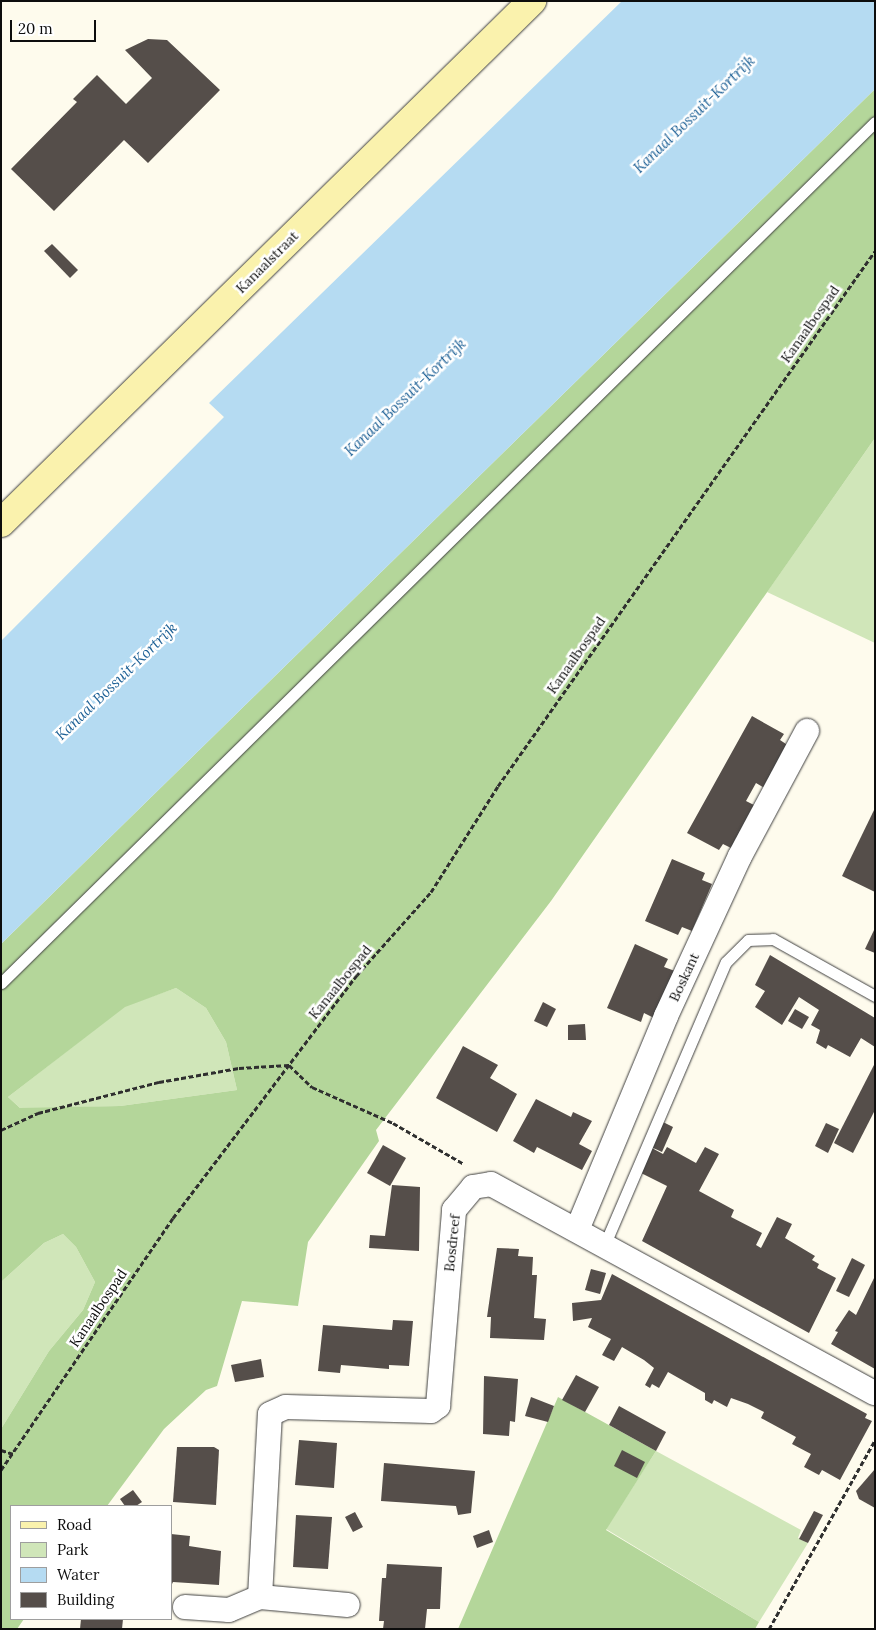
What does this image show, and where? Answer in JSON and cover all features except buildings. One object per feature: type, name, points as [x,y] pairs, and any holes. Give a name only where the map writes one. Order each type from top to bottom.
[{"type":"street","name":"Kanaalstraat","points":[[1,523],[532,1]]},
{"type":"street","name":"Boskant","points":[[577,1230],[666,1016],[740,856],[807,731]]},
{"type":"street","points":[[491,1184],[875,1393]]},
{"type":"street","name":"Bosdreef","points":[[260,1597],[270,1414],[286,1408],[431,1411],[438,1406],[454,1210],[473,1188],[491,1184]]},
{"type":"street","points":[[184,1607],[230,1610],[260,1597],[348,1605]]},
{"type":"lane","points":[[1,983],[875,122]]},
{"type":"lane","points":[[604,1246],[726,962],[748,940],[773,939],[875,996]]},
{"type":"path","name":"Kanaalbospad","points":[[1,1470],[173,1218],[357,976],[431,892],[498,786],[875,251]]},
{"type":"path","points":[[1,1130],[38,1113],[159,1082],[239,1068],[289,1065],[312,1087],[393,1123],[454,1157],[491,1184]]},
{"type":"path","points":[[769,1629],[875,1440]]},
{"type":"path","points":[[1,1450],[13,1454]]},
{"type":"green space","points":[[875,89],[875,438],[551,901],[376,1130],[379,1141],[308,1242],[298,1306],[242,1301],[217,1386],[206,1390],[164,1429],[108,1505],[10,1505],[10,1620],[23,1620],[17,1629],[1,1629],[1,1429],[49,1351],[83,1310],[95,1282],[76,1247],[63,1234],[44,1243],[1,1282],[1,944]],"holes":[[[176,988],[206,1008],[226,1042],[237,1090],[120,1106],[20,1108],[8,1097],[125,1007]]]},
{"type":"green space","points":[[875,438],[875,643],[767,592]]},
{"type":"green space","points":[[176,988],[206,1008],[226,1042],[237,1090],[120,1106],[20,1108],[8,1097],[125,1006]]},
{"type":"green space","points":[[63,1234],[76,1247],[95,1282],[83,1310],[49,1351],[1,1429],[1,1282],[44,1243]]},
{"type":"green space","points":[[558,1397],[656,1451],[606,1530],[759,1622],[755,1629],[458,1629]]},
{"type":"green space","points":[[656,1451],[801,1530],[798,1538],[808,1543],[759,1622],[606,1529]]},
{"type":"water","name":"Kanaal Bossuit-Kortrijk","points":[[622,1],[875,1],[875,89],[1,944],[1,641],[224,417],[209,403]]}]
